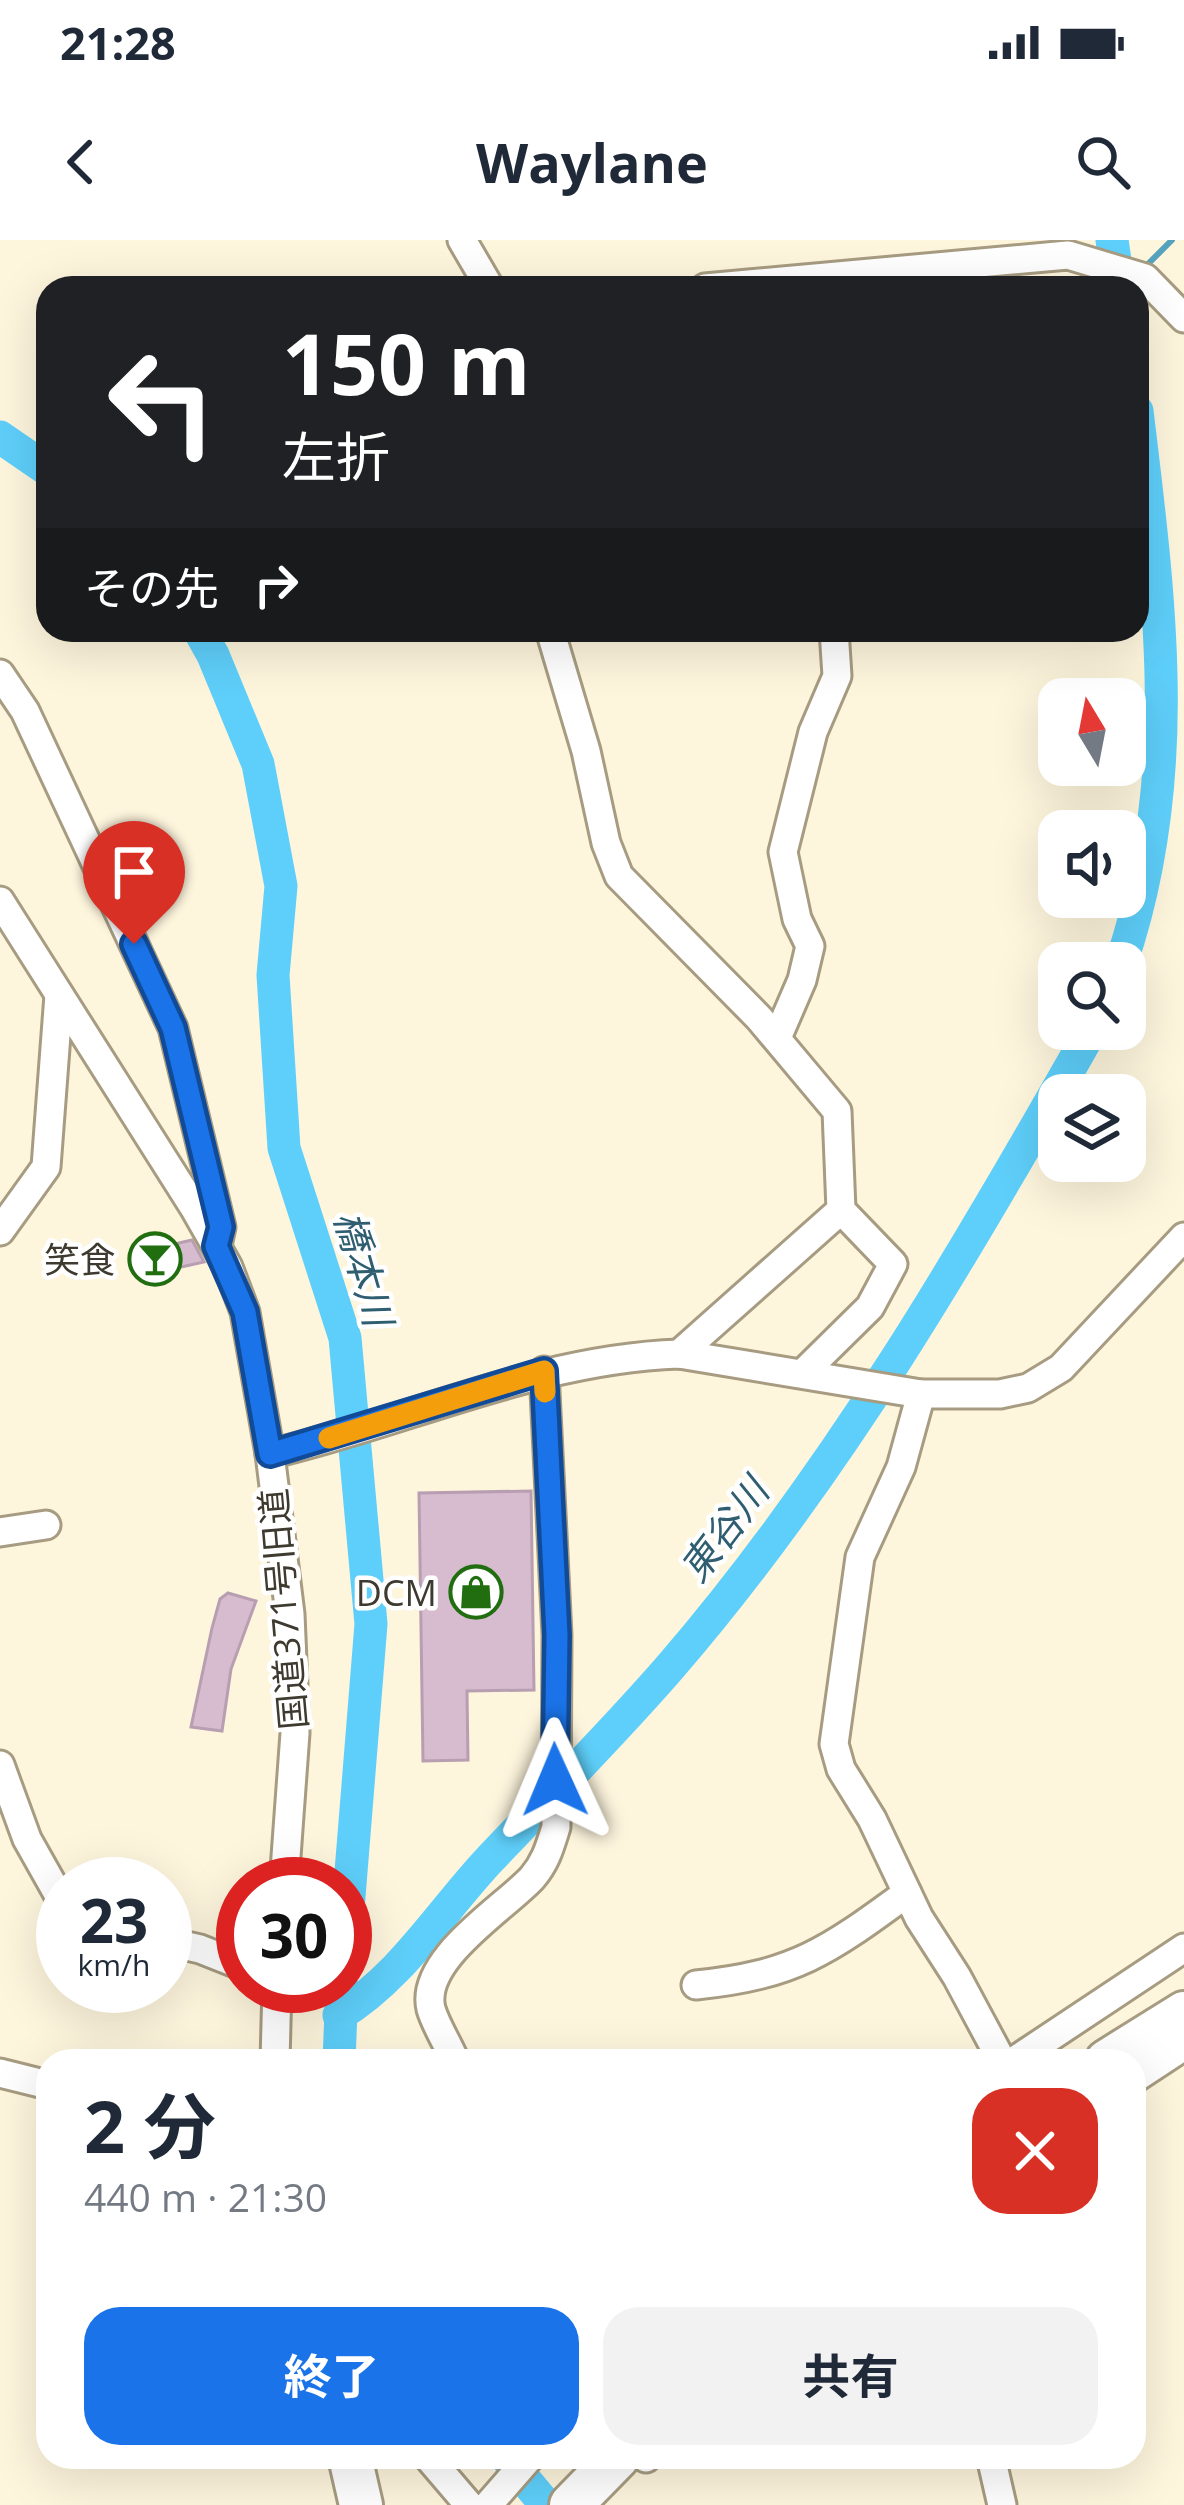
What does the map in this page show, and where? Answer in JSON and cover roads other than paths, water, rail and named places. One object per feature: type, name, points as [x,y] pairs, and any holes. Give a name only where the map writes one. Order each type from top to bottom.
[{"type":"highway","points":[[1126,2049],[1184,2013]]},
{"type":"highway","points":[[353,2469],[362,2505]]},
{"type":"highway","points":[[571,2505],[606,2469]]},
{"type":"street","points":[[462,240],[483,276]]},
{"type":"street","points":[[828,276],[1070,251],[1139,276]]},
{"type":"street","points":[[1149,285],[1184,318]]},
{"type":"street","points":[[554,642],[586,751],[606,843],[619,876],[777,1038],[837,1111],[841,1210],[893,1264],[870,1307],[811,1374]]},
{"type":"street","points":[[777,1038],[795,999],[810,946],[797,919],[783,853],[813,732],[837,676],[835,642]]},
{"type":"street","points":[[0,674],[25,711],[173,1028],[221,1227],[216,1246]]},
{"type":"street","name":"国道371号旧道","points":[[0,901],[216,1246],[245,1312],[270,1454],[290,1614],[295,1733],[286,1857]]},
{"type":"street","points":[[0,1231],[46,1166],[58,995]]},
{"type":"street","points":[[679,1354],[841,1210]]},
{"type":"street","points":[[270,1454],[544,1371],[640,1356],[679,1354],[912,1392],[1000,1394],[1028,1388],[1061,1368],[1184,1237]]},
{"type":"street","points":[[450,2049],[431,2008],[436,1972],[534,1875],[548,1854],[556,1827],[557,1635],[544,1371]]},
{"type":"street","points":[[912,1392],[901,1467],[860,1557],[834,1744],[841,1769],[995,2049]]},
{"type":"street","points":[[0,1532],[46,1525]]},
{"type":"street","points":[[0,1765],[37,1857]]},
{"type":"street","points":[[696,1985],[736,1981],[798,1965],[838,1944],[907,1892]]},
{"type":"street","points":[[1032,2049],[1184,1948]]},
{"type":"street","points":[[275,2049],[277,2013]]},
{"type":"street","points":[[1146,2071],[1184,2046]]},
{"type":"street","points":[[0,2073],[36,2082]]},
{"type":"street","points":[[438,2469],[469,2505]]},
{"type":"street","points":[[488,2505],[520,2469]]},
{"type":"street","points":[[994,2469],[1002,2505]]},
{"type":"waterway","name":"東谷川","points":[[1112,240],[1117,276]]},
{"type":"waterway","points":[[1145,267],[1172,240]]},
{"type":"waterway","name":"橋本川","points":[[0,437],[36,462]]},
{"type":"waterway","name":"東谷川","points":[[1127,942],[1141,894],[1160,757],[1159,620],[1149,516]]},
{"type":"waterway","name":"橋本川","points":[[206,642],[258,764],[281,886],[273,975],[284,1148],[345,1338],[371,1624],[352,1857]]},
{"type":"waterway","name":"東谷川","points":[[339,2015],[401,1963],[490,1859],[649,1691],[731,1593],[897,1358],[1080,1050]]},
{"type":"waterway","name":"橋本川","points":[[339,2049],[341,2013]]},
{"type":"waterway","name":"橋本川","points":[[516,2469],[546,2505]]},
{"type":"place","name":"笑食","points":[[155,1259]]},
{"type":"place","name":"DCM","points":[[476,1592]]}]
